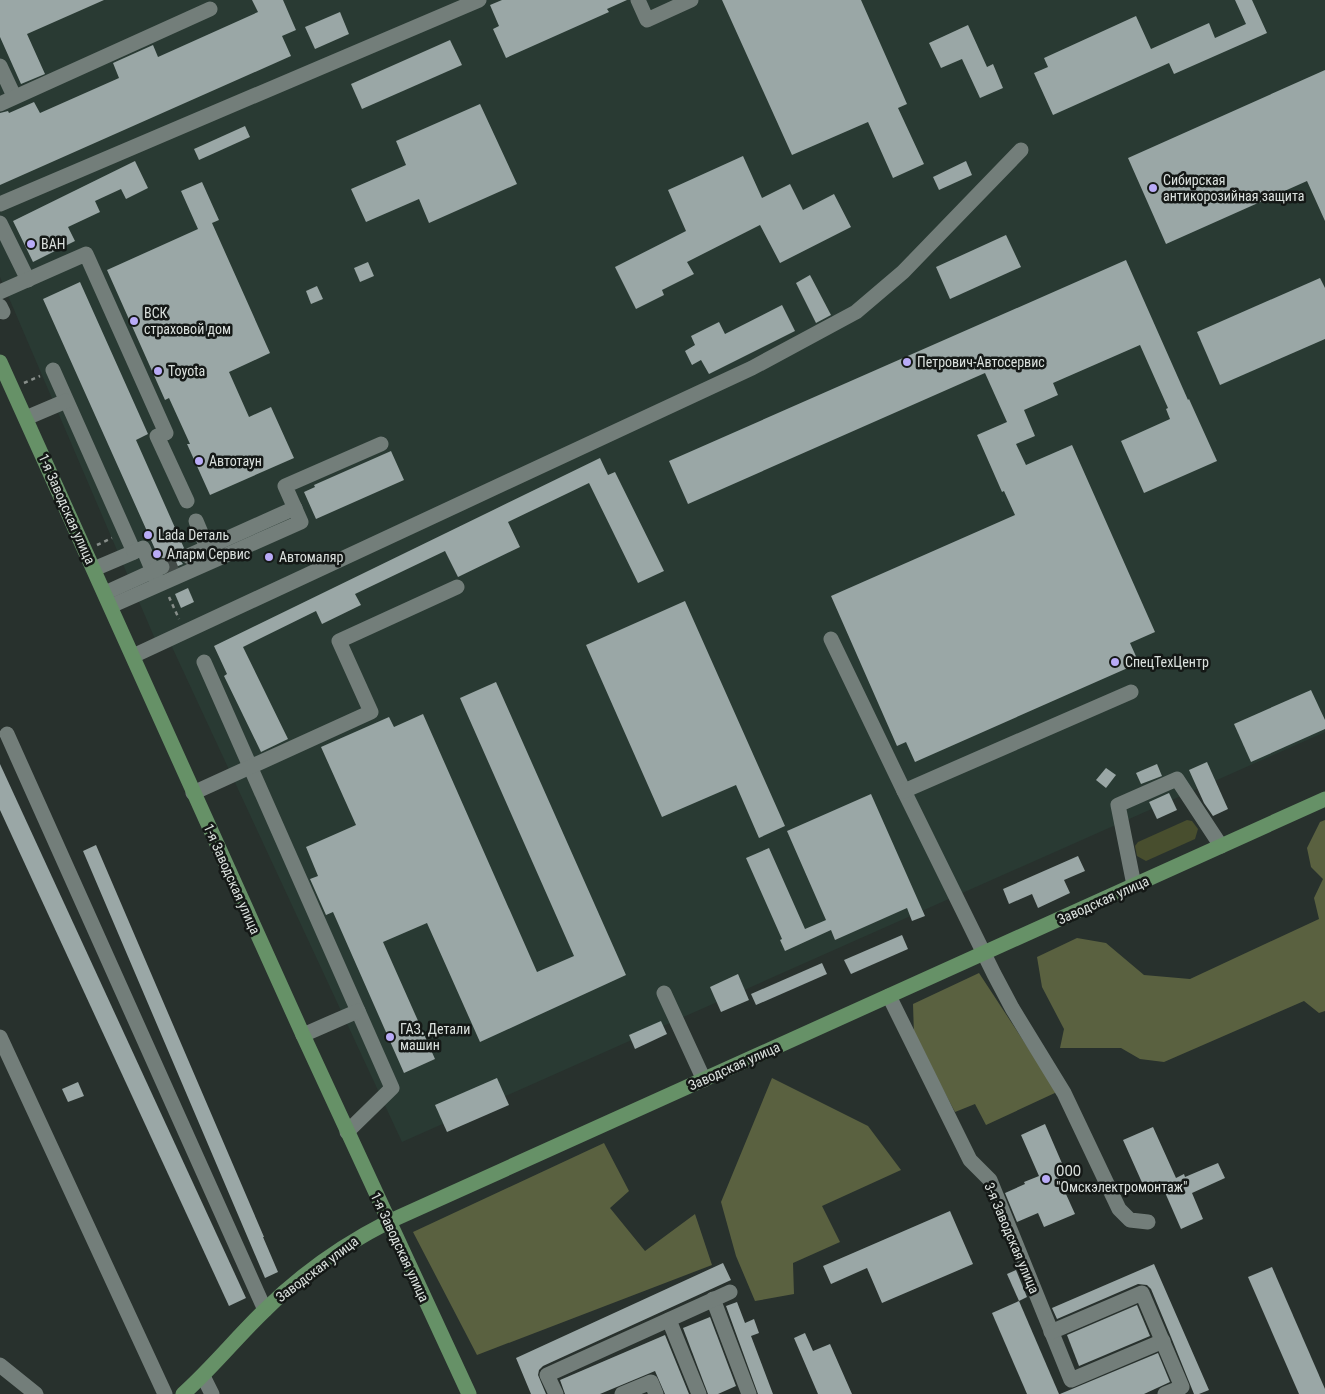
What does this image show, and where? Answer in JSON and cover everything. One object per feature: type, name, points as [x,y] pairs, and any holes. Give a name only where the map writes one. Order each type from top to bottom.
[{"type":"main road","name":"1-я Заводская улица","points":[[0,362],[347,1132],[469,1394]]},
{"type":"main road","name":"Заводская улица","points":[[183,1394],[265,1310],[311,1270],[358,1237],[1325,799]]},
{"type":"street","points":[[0,204],[479,0]]},
{"type":"street","points":[[638,0],[647,20],[691,0]]},
{"type":"street","points":[[0,104],[14,96],[210,9]]},
{"type":"street","points":[[0,66],[14,96]]},
{"type":"street","points":[[133,656],[752,368],[856,312],[903,272],[1021,150]]},
{"type":"street","points":[[0,222],[28,280]]},
{"type":"street","points":[[0,292],[86,254],[166,433],[158,436],[186,501]]},
{"type":"street","points":[[53,370],[134,552]]},
{"type":"street","points":[[26,418],[66,400]]},
{"type":"street","points":[[108,599],[158,574],[210,554],[295,508],[286,486],[381,444]]},
{"type":"street","points":[[196,522],[210,554]]},
{"type":"street","points":[[94,569],[143,548],[158,574]]},
{"type":"street","points":[[188,556],[210,554]]},
{"type":"street","points":[[193,793],[371,712],[339,641],[457,587]]},
{"type":"street","points":[[831,639],[984,954],[1012,1008],[1064,1093],[1119,1208],[1130,1220],[1148,1222]]},
{"type":"street","points":[[204,662],[392,1088],[347,1132]]},
{"type":"street","points":[[904,791],[1131,692]]},
{"type":"street","points":[[7,734],[265,1310]]},
{"type":"street","points":[[1134,886],[1118,805],[1177,779],[1221,846]]},
{"type":"street","points":[[664,994],[704,1080]]},
{"type":"street","name":"3-я Заводская улица","points":[[889,996],[970,1160],[990,1180],[1071,1380],[1162,1341]]},
{"type":"street","points":[[303,1035],[358,1011]]},
{"type":"street","points":[[0,1037],[165,1394]]},
{"type":"street","points":[[556,1394],[548,1375],[730,1292]]},
{"type":"street","points":[[1051,1332],[1142,1293],[1182,1386],[1165,1394]]},
{"type":"street","points":[[713,1299],[749,1394]]},
{"type":"street","points":[[669,1320],[699,1394]]},
{"type":"street","points":[[0,1365],[36,1394]]},
{"type":"street","points":[[202,1376],[212,1394]]},
{"type":"street","points":[[622,1394],[651,1382],[656,1394]]},
{"type":"path","points":[[23,383],[53,370]]},
{"type":"path","points":[[170,598],[172,603]]},
{"type":"shaded area","points":[[0,0],[1325,0],[1325,732],[402,1142],[166,634],[155,639],[0,277]]},
{"type":"green space","points":[[1187,820],[1192,821],[1198,829],[1195,839],[1146,861],[1137,856],[1135,846],[1138,842]]},
{"type":"green space","points":[[1325,820],[1325,1011],[1319,1013],[1304,1001],[1164,1062],[1140,1059],[1121,1048],[1060,1048],[1064,1029],[1042,987],[1037,957],[1077,938],[1106,943],[1144,975],[1190,979],[1319,919],[1314,898],[1323,879],[1311,867],[1307,848],[1320,822]]},
{"type":"green space","points":[[979,973],[1057,1092],[986,1125],[975,1104],[955,1112],[914,1035],[913,1004]]},
{"type":"green space","points":[[772,1078],[868,1126],[901,1170],[822,1206],[840,1242],[793,1263],[794,1294],[755,1301],[736,1256],[721,1202]]},
{"type":"green space","points":[[604,1143],[629,1191],[610,1208],[645,1251],[695,1214],[712,1265],[477,1355],[413,1232]]},
{"type":"building","points":[[0,0],[104,0],[27,34],[45,74],[21,84],[0,37]]},
{"type":"building","points":[[252,0],[283,0],[296,30],[282,36],[291,56],[0,185],[0,113],[8,111],[9,113],[34,102],[40,113],[119,78],[113,63],[153,45],[158,57],[258,12]]},
{"type":"building","points":[[502,0],[627,0],[607,9],[609,12],[506,58],[493,29],[499,26],[490,5]]},
{"type":"building","points":[[722,0],[861,0],[907,104],[898,108],[924,164],[893,178],[868,122],[792,155]]},
{"type":"building","points":[[1235,0],[1252,0],[1267,33],[1174,74],[1169,63],[1053,115],[1034,73],[1048,67],[1044,58],[1136,16],[1151,49],[1209,23],[1215,38],[1246,24]]},
{"type":"building","points":[[340,12],[349,34],[315,49],[305,27]]},
{"type":"building","points":[[968,25],[987,67],[993,64],[1003,88],[980,98],[962,59],[941,68],[929,43]]},
{"type":"building","points":[[450,40],[462,65],[362,109],[351,84]]},
{"type":"building","points":[[1325,70],[1325,221],[1307,181],[1166,244],[1128,158]]},
{"type":"building","points":[[480,104],[517,184],[429,223],[419,199],[366,222],[351,189],[406,165],[396,141]]},
{"type":"building","points":[[245,126],[250,137],[199,160],[194,149]]},
{"type":"building","points":[[743,156],[762,198],[790,184],[803,210],[834,194],[851,227],[780,263],[760,225],[687,262],[694,274],[662,290],[664,295],[636,309],[615,267],[686,231],[668,190]]},
{"type":"building","points":[[135,161],[148,188],[126,199],[121,189],[95,201],[100,212],[68,227],[75,241],[33,262],[13,221]]},
{"type":"building","points":[[966,161],[972,175],[939,190],[933,177]]},
{"type":"building","points":[[202,182],[219,220],[212,223],[270,353],[229,372],[249,417],[271,407],[294,458],[210,495],[169,398],[165,400],[107,270],[198,229],[181,191]]},
{"type":"building","points":[[1006,235],[1021,267],[950,299],[936,267]]},
{"type":"building","points":[[1126,260],[1217,461],[1144,493],[1121,441],[1170,419],[1166,409],[1168,408],[1140,345],[1053,383],[1058,395],[1024,410],[1035,436],[1016,444],[1026,465],[1072,445],[1155,632],[1130,643],[1139,663],[915,762],[906,742],[897,746],[831,596],[1015,515],[1004,491],[1002,492],[977,435],[1007,422],[985,373],[688,504],[669,461]]},
{"type":"building","points":[[368,262],[374,276],[360,282],[354,268]]},
{"type":"building","points":[[810,275],[831,315],[816,323],[796,283]]},
{"type":"building","points":[[1320,278],[1325,288],[1325,339],[1220,385],[1197,332]]},
{"type":"building","points":[[80,282],[148,434],[136,440],[184,548],[180,551],[179,556],[183,564],[171,569],[171,564],[168,560],[159,558],[43,299]]},
{"type":"building","points":[[317,286],[323,299],[311,304],[306,291]]},
{"type":"building","points":[[782,305],[795,331],[709,374],[701,360],[692,365],[685,351],[695,345],[691,336],[719,322],[725,334]]},
{"type":"building","points":[[391,451],[404,480],[316,519],[304,492],[315,487],[314,485]]},
{"type":"building","points":[[600,458],[608,475],[615,472],[664,571],[638,583],[589,483],[508,522],[520,547],[458,577],[445,551],[355,594],[361,605],[322,624],[316,611],[243,647],[288,739],[261,752],[224,676],[227,674],[214,646]]},
{"type":"building","points":[[188,588],[194,602],[181,608],[175,594]]},
{"type":"building","points":[[685,601],[785,826],[759,838],[736,785],[662,817],[586,645]]},
{"type":"building","points":[[496,682],[626,975],[480,1042],[427,923],[383,942],[435,1059],[404,1073],[333,912],[326,915],[310,879],[318,876],[306,847],[356,825],[321,747],[389,717],[394,727],[423,714],[537,972],[574,956],[460,698]]},
{"type":"building","points":[[1311,690],[1325,720],[1325,729],[1251,762],[1234,724]]},
{"type":"building","points":[[1207,762],[1228,809],[1213,816],[1204,803],[1189,770]]},
{"type":"building","points":[[0,764],[246,1298],[229,1306],[0,810]]},
{"type":"building","points":[[1157,764],[1162,776],[1141,784],[1136,773]]},
{"type":"building","points":[[1106,768],[1116,775],[1106,788],[1096,780]]},
{"type":"building","points":[[1169,793],[1177,810],[1157,819],[1149,802]]},
{"type":"building","points":[[871,794],[925,916],[912,921],[907,908],[835,940],[831,930],[785,951],[780,940],[782,939],[746,858],[769,848],[805,929],[826,920],[787,831]]},
{"type":"building","points":[[96,845],[278,1272],[265,1278],[83,851]]},
{"type":"building","points":[[1078,856],[1085,871],[1064,880],[1070,893],[1038,908],[1032,894],[1009,904],[1003,889]]},
{"type":"building","points":[[902,935],[908,949],[851,974],[844,960]]},
{"type":"building","points":[[822,963],[827,974],[756,1005],[751,994]]},
{"type":"building","points":[[738,974],[749,1000],[721,1012],[710,987]]},
{"type":"building","points":[[661,1021],[667,1034],[635,1049],[629,1035]]},
{"type":"building","points":[[497,1078],[509,1105],[447,1132],[435,1105]]},
{"type":"building","points":[[78,1082],[84,1096],[68,1102],[62,1089]]},
{"type":"building","name":"ООО \"Омскэлектромонтаж\"","points":[[1045,1124],[1064,1168],[1056,1172],[1075,1214],[1044,1227],[1038,1213],[1017,1222],[1005,1193],[1039,1176],[1021,1135]]},
{"type":"building","points":[[1153,1127],[1176,1178],[1184,1174],[1185,1177],[1218,1163],[1225,1178],[1192,1193],[1203,1219],[1181,1229],[1160,1181],[1144,1187],[1123,1140]]},
{"type":"building","points":[[950,1211],[973,1264],[882,1303],[867,1268],[831,1284],[823,1266]]},
{"type":"building","points":[[723,1263],[731,1280],[543,1366],[539,1370],[538,1375],[546,1394],[531,1394],[516,1358]]},
{"type":"building","points":[[1154,1264],[1209,1390],[1199,1394],[1194,1394],[1151,1289],[1147,1285],[1138,1284],[1057,1319],[1052,1308]]},
{"type":"building","points":[[1272,1267],[1325,1389],[1325,1394],[1299,1394],[1248,1277]]},
{"type":"building","points":[[1016,1270],[1027,1297],[1019,1301],[1007,1274]]},
{"type":"building","points":[[1019,1301],[1059,1394],[1027,1394],[992,1313]]},
{"type":"building","points":[[737,1302],[745,1323],[754,1319],[759,1333],[751,1336],[773,1394],[758,1394],[726,1306]]},
{"type":"building","points":[[1137,1305],[1150,1336],[1079,1366],[1067,1335]]},
{"type":"building","points":[[710,1317],[736,1386],[718,1394],[708,1394],[683,1328]]},
{"type":"building","points":[[805,1333],[813,1351],[830,1344],[852,1394],[818,1394],[794,1338]]},
{"type":"building","points":[[665,1335],[689,1394],[665,1394],[655,1371],[600,1394],[565,1394],[560,1380]]},
{"type":"building","points":[[1158,1353],[1170,1382],[1144,1394],[1060,1394]]},
{"type":"tunnel","points":[[162,567],[188,556]]},
{"type":"place","name":"Сибирская антикорозийная защита","points":[[1153,188]]},
{"type":"place","name":"ВАН","points":[[31,244]]},
{"type":"place","name":"ВСК страховой дом","points":[[134,321]]},
{"type":"place","name":"Петрович-Автосервис","points":[[907,362]]},
{"type":"place","name":"Toyota","points":[[158,371]]},
{"type":"place","name":"Автотаун","points":[[199,461]]},
{"type":"place","name":"Lada Dеталь","points":[[148,535]]},
{"type":"place","name":"Аларм Сервис","points":[[157,554]]},
{"type":"place","name":"Автомаляр","points":[[269,557]]},
{"type":"place","name":"СпецТехЦентр","points":[[1115,662]]},
{"type":"place","name":"ГАЗ. Детали машин","points":[[390,1037]]},
{"type":"place","name":"ООО \"Омскэлектромонтаж\"","points":[[1046,1179]]}]
